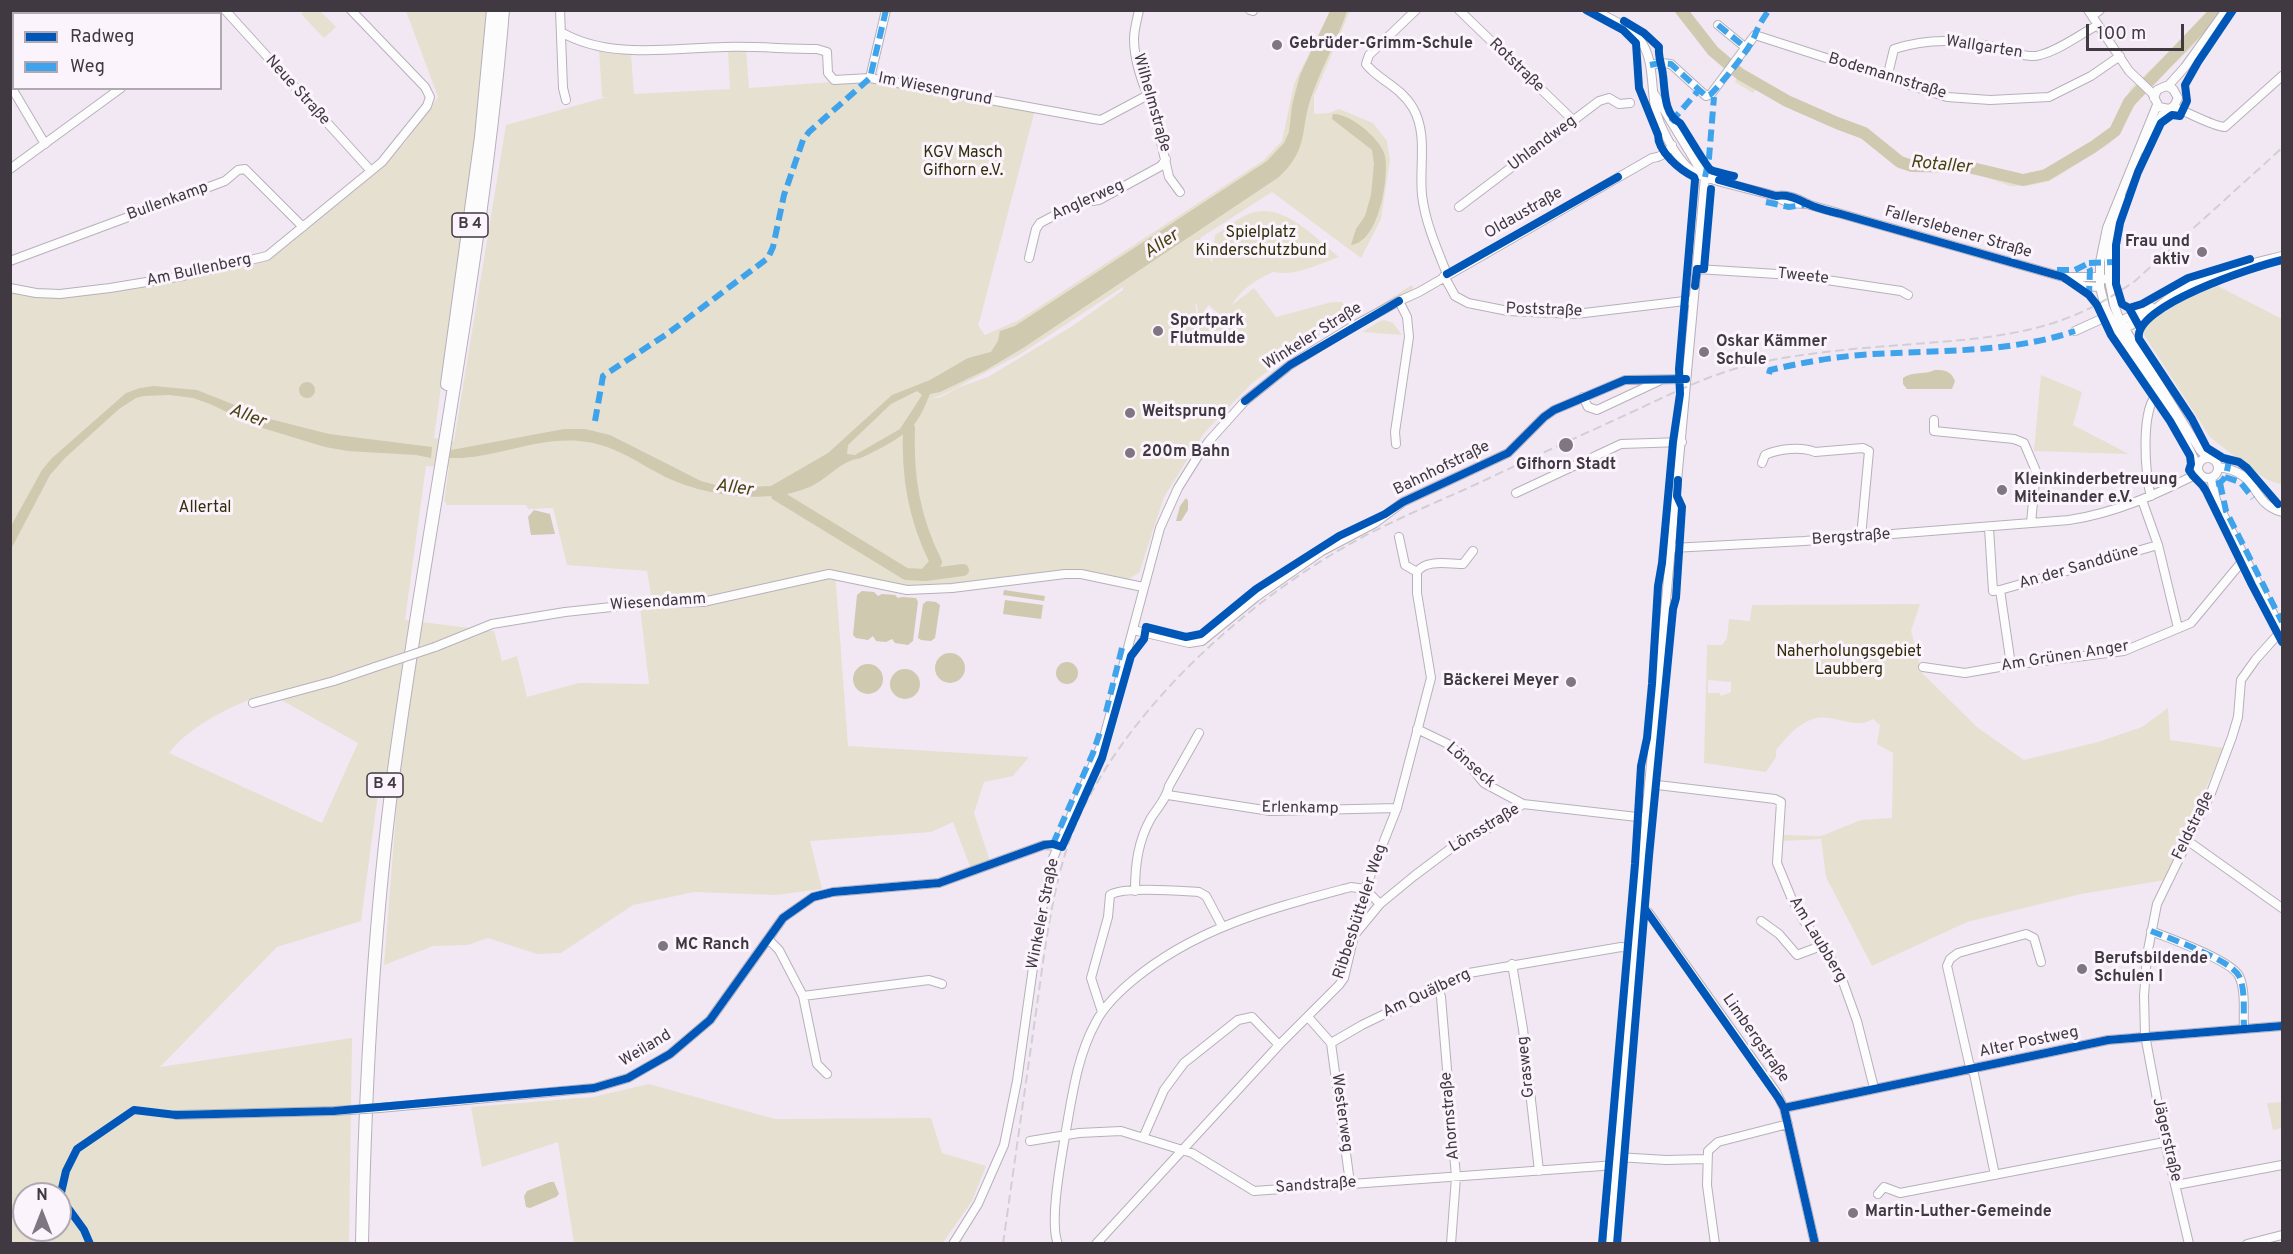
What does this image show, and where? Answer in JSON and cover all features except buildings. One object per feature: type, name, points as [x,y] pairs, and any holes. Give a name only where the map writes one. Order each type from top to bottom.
[{"type":"highway","name":"B 4","points":[[362,1244],[368,1049],[386,839],[469,233],[493,10]]},
{"type":"highway","name":"B 4","points":[[442,438],[478,235],[503,10]]},
{"type":"highway","name":"B 4","points":[[353,1244],[359,1072],[372,908],[387,771],[438,465]]},
{"type":"street","name":"Neue Straße","points":[[225,10],[371,171]]},
{"type":"street","name":"Am Bullenberg","points":[[10,288],[36,293],[60,294],[183,276],[267,256],[303,227],[371,171],[390,152],[427,106],[430,97],[425,87],[351,10]]},
{"type":"street","points":[[560,10],[563,88],[566,100]]},
{"type":"street","points":[[870,78],[886,10]]},
{"type":"street","name":"Wilhelmstraße","points":[[1139,10],[1134,37],[1135,50],[1152,103],[1169,177],[1180,192]]},
{"type":"street","name":"Poststraße","points":[[1416,10],[1369,56],[1366,64],[1402,93],[1416,116],[1421,135],[1427,220],[1445,275],[1455,296],[1468,303],[1508,311],[1576,314],[1693,300]]},
{"type":"street","name":"Rotstraße","points":[[1459,10],[1574,121]]},
{"type":"street","points":[[1594,10],[1639,38],[1650,65],[1656,114],[1672,145],[1689,168],[1705,177]]},
{"type":"street","points":[[2100,10],[2090,13],[2120,56],[2162,105],[2197,116],[2216,126],[2225,127],[2283,76]]},
{"type":"street","points":[[2170,91],[2149,122],[2107,228],[2102,249],[2104,279],[2120,326],[2185,437],[2198,470],[2204,478],[2211,478],[2216,474],[2218,467],[2216,462],[2208,459],[2200,450],[2120,326],[2108,316],[2100,287],[2104,279],[2110,243],[2120,207],[2162,105],[2185,67],[2226,10]]},
{"type":"street","points":[[1650,65],[1671,64],[1706,96],[1711,94],[1746,48],[1718,25]]},
{"type":"street","name":"Wallgarten","points":[[1887,78],[1894,49],[1918,42],[1949,40],[1986,45],[2028,56],[2039,56],[2098,25]]},
{"type":"street","name":"Im Wiesengrund","points":[[561,32],[588,43],[634,49],[726,47],[817,49],[827,52],[828,73],[834,80],[870,78],[1101,120],[1148,95]]},
{"type":"street","name":"Bodemannstraße","points":[[1746,48],[1755,35],[1947,97],[1990,100],[2049,98],[2076,85],[2120,56]]},
{"type":"street","points":[[2143,83],[2170,91],[2197,116]]},
{"type":"street","points":[[13,90],[45,144]]},
{"type":"street","points":[[10,169],[118,90]]},
{"type":"street","points":[[1610,1244],[1619,1160],[1649,784],[1705,177],[1653,92]]},
{"type":"street","name":"Uhlandweg","points":[[1459,207],[1605,98],[1619,104],[1630,103]]},
{"type":"street","name":"Oldaustraße","points":[[1399,301],[1419,292],[1652,158],[1657,158],[1681,139]]},
{"type":"street","name":"Anglerweg","points":[[1029,258],[1036,229],[1040,223],[1078,203],[1099,200],[1161,166],[1166,159]]},
{"type":"street","name":"Bullenkamp","points":[[10,261],[225,181],[238,170],[245,169],[303,227]]},
{"type":"street","name":"Fallerslebener Straße","points":[[1705,177],[1776,196],[1791,196],[1808,204],[2063,277],[2084,286],[2100,287]]},
{"type":"street","points":[[2120,326],[2204,277],[2283,256]]},
{"type":"street","name":"Tweete","points":[[1697,269],[1848,281],[1901,291],[1908,295]]},
{"type":"street","name":"Fallerslebener Straße","points":[[2063,277],[2104,279]]},
{"type":"street","points":[[1396,444],[1395,432],[1409,337],[1407,316],[1399,301]]},
{"type":"street","name":"Winkeler Straße","points":[[953,1244],[978,1204],[1004,1145],[1017,1081],[1044,899],[1057,846],[1099,755],[1155,542],[1174,495],[1198,456],[1245,401],[1274,376],[1314,350],[1399,301]]},
{"type":"street","points":[[2075,331],[2108,316]]},
{"type":"street","name":"Bahnhofstraße","points":[[1583,397],[1588,407],[1597,410],[1662,379]]},
{"type":"street","name":"Bahnhofstraße","points":[[1133,630],[1188,643],[1202,641],[1256,597],[1322,551],[1375,523],[1403,502],[1508,453],[1549,413],[1625,380],[1686,380]]},
{"type":"street","points":[[2158,394],[2149,408],[2146,498],[2178,628]]},
{"type":"street","points":[[1934,420],[1934,431],[2014,439],[2024,443],[2036,471],[2031,523]]},
{"type":"street","points":[[1516,493],[1621,444],[1682,442]]},
{"type":"street","points":[[1762,463],[1765,455],[1775,451],[1808,449],[1815,452],[1863,448],[1869,451],[1862,537]]},
{"type":"street","points":[[2198,470],[2201,461],[2208,459]]},
{"type":"street","points":[[2218,467],[2239,471],[2267,505],[2283,512]]},
{"type":"street","name":"Bergstraße","points":[[1672,548],[1708,548],[1989,528],[2099,515],[2146,498],[2198,470]]},
{"type":"street","points":[[2211,478],[2216,500],[2282,631]]},
{"type":"street","points":[[1989,528],[1993,591],[2000,590],[2011,665]]},
{"type":"street","points":[[1399,537],[1405,565],[1417,572],[1419,568],[1428,564],[1463,564],[1473,551]]},
{"type":"street","name":"An der Sanddüne","points":[[2000,590],[2158,545]]},
{"type":"street","name":"Am Grünen Anger","points":[[1923,667],[1965,673],[2124,651],[2191,623],[2245,558]]},
{"type":"street","name":"Ribbesbütteler Weg","points":[[1096,1244],[1341,982],[1356,934],[1365,889],[1397,808],[1431,678],[1417,593],[1417,572]]},
{"type":"street","name":"Wiesendamm","points":[[253,703],[334,681],[435,647],[492,624],[640,603],[703,602],[829,574],[907,591],[952,588],[1065,574],[1081,574],[1143,587]]},
{"type":"street","name":"Feldstraße","points":[[2145,1035],[2144,996],[2151,931],[2157,904],[2211,793],[2238,717],[2241,680],[2256,659],[2282,631]]},
{"type":"street","name":"Lönseck","points":[[1417,729],[1448,744],[1460,754],[1484,783],[1523,804]]},
{"type":"street","points":[[1136,891],[1136,856],[1150,821],[1167,795],[1169,786],[1199,733]]},
{"type":"street","name":"Am Laubberg","points":[[1649,784],[1775,799],[1781,802],[1777,863],[1791,897],[1844,982],[1874,1088]]},
{"type":"street","name":"Erlenkamp","points":[[1167,795],[1270,811],[1397,808]]},
{"type":"street","name":"Lönsstraße","points":[[1356,934],[1380,904],[1450,849],[1492,826],[1523,804],[1646,818]]},
{"type":"street","points":[[2188,841],[2283,908]]},
{"type":"street","name":"Weiland","points":[[176,1115],[380,1108],[594,1088],[628,1078],[670,1054],[710,1020],[783,918],[813,897],[833,892],[939,883],[1044,845],[1057,846]]},
{"type":"street","points":[[1058,1244],[1054,1228],[1065,1136],[1080,1065],[1096,1022],[1121,991],[1176,948],[1254,913],[1351,886],[1365,889],[1380,904]]},
{"type":"street","points":[[1102,1012],[1091,978],[1108,917],[1110,896],[1115,892],[1203,893],[1222,926]]},
{"type":"street","name":"Limbergstraße","points":[[1639,908],[1647,912],[1776,1092],[1784,1108],[1815,1244]]},
{"type":"street","points":[[1761,921],[1779,934],[1797,955],[1821,946]]},
{"type":"street","points":[[2151,931],[2196,949],[2234,969],[2242,984],[2244,1028]]},
{"type":"street","points":[[1995,1175],[1947,966],[1950,958],[1958,953],[2026,934],[2034,938],[2041,962]]},
{"type":"street","points":[[769,940],[779,950],[803,996],[817,1064],[827,1074]]},
{"type":"street","name":"Am Quälberg","points":[[1331,1043],[1362,1025],[1469,973],[1621,947],[1635,949]]},
{"type":"street","name":"Grasweg","points":[[1512,964],[1523,1029],[1539,1170]]},
{"type":"street","points":[[803,996],[929,980],[942,984]]},
{"type":"street","name":"Ahornstraße","points":[[1438,988],[1441,997],[1456,1177],[1451,1244]]},
{"type":"street","points":[[1143,1138],[1164,1090],[1184,1063],[1238,1020],[1252,1017],[1279,1046]]},
{"type":"street","points":[[1308,1017],[1331,1043]]},
{"type":"street","name":"Alter Postweg","points":[[1784,1108],[2108,1040],[2145,1035],[2283,1026]]},
{"type":"street","name":"Jägerstraße","points":[[2145,1035],[2165,1142],[2189,1244]]},
{"type":"street","name":"Westerweg","points":[[1331,1043],[1350,1183]]},
{"type":"street","points":[[1715,1244],[1707,1185],[1708,1151],[1718,1142],[1788,1124]]},
{"type":"street","name":"Sandstraße","points":[[1030,1141],[1103,1131],[1121,1131],[1192,1153],[1254,1191],[1539,1170],[1619,1160],[1707,1159]]},
{"type":"street","points":[[1878,1194],[1884,1187],[1900,1193],[2165,1142]]},
{"type":"street","points":[[2176,1185],[2283,1165]]},
{"type":"street","points":[[2247,1244],[2283,1235]]},
{"type":"green space","points":[[488,10],[478,116],[434,438],[454,441],[506,125],[607,97],[602,97],[599,50],[631,55],[634,94],[730,89],[728,51],[746,50],[749,88],[873,79],[1035,110],[978,325],[985,335],[1019,320],[1264,160],[1282,141],[1294,84],[1330,11],[1350,11],[1314,96],[1314,114],[1329,113],[1339,109],[1373,123],[1387,141],[1390,160],[1381,219],[1361,258],[1272,192],[1200,238],[1212,263],[1215,235],[1239,219],[1255,212],[1267,211],[1290,219],[1311,233],[1339,257],[1290,273],[1273,272],[1250,285],[1232,305],[1254,288],[1276,317],[1332,302],[1342,302],[1351,315],[1289,355],[1251,384],[1204,433],[1164,497],[1139,573],[1125,581],[1067,570],[953,587],[905,585],[835,571],[848,746],[1029,757],[1013,776],[984,782],[974,813],[990,861],[971,869],[953,822],[931,832],[810,841],[822,889],[775,895],[694,892],[633,905],[561,953],[537,954],[488,938],[468,945],[433,946],[384,965],[398,788],[378,794],[361,921],[277,947],[160,1067],[352,1038],[349,1243],[11,1244],[11,293],[47,298],[110,292],[269,260],[404,144],[438,97],[406,11]],"holes":[[[1123,287],[1123,290],[1074,325],[988,377],[959,387],[941,397],[930,399],[1019,355]],[[1195,304],[1199,319],[1206,321],[1205,309],[1209,305],[1224,319],[1199,325]],[[426,466],[449,467],[444,502],[446,505],[526,505],[528,509],[553,508],[567,565],[647,571],[652,601],[640,607],[649,684],[579,683],[527,697],[517,656],[502,661],[494,631],[405,620]],[[269,693],[358,743],[322,823],[169,753],[178,743],[214,716]]]},
{"type":"green space","points":[[305,11],[320,11],[336,27],[324,38],[301,14]]},
{"type":"green space","points":[[1675,11],[1687,11],[1700,33],[1724,58],[1743,72],[1773,91],[1872,133],[1897,154],[1907,159],[1968,161],[2014,177],[2032,176],[2069,157],[2110,130],[2131,88],[2212,11],[2225,11],[2191,48],[2140,96],[2118,135],[2109,144],[2050,181],[2027,186],[2010,186],[1974,173],[1914,172],[1895,165],[1860,136],[1822,123],[1756,89],[1753,93],[1735,82],[1737,77],[1719,62],[1689,30]]},
{"type":"green space","points":[[2216,285],[2282,319],[2282,485],[2250,469],[2210,437],[2144,335],[2147,321],[2200,287]]},
{"type":"green space","points":[[1413,286],[1413,289],[1381,308],[1377,307]]},
{"type":"green space","points":[[1380,321],[1393,323],[1402,335],[1362,332]]},
{"type":"green space","points":[[2041,375],[2082,392],[2073,425],[2129,454],[2034,451]]},
{"type":"green space","name":"Naherholungsgebiet Laubberg","points":[[1920,604],[1911,631],[1922,673],[1978,728],[2024,760],[2098,742],[2142,727],[2168,708],[2170,740],[2224,748],[2165,880],[2081,894],[1967,922],[1872,966],[1826,877],[1821,839],[1783,841],[1784,835],[1821,836],[1861,820],[1892,818],[1893,753],[1877,744],[1880,725],[1873,719],[1853,723],[1831,718],[1817,718],[1805,722],[1794,730],[1776,750],[1776,757],[1766,772],[1704,763],[1707,645],[1722,645],[1727,638],[1729,619],[1750,621],[1752,605]],"holes":[[[1708,680],[1731,682],[1731,692],[1721,696],[1719,693],[1708,693]]]},
{"type":"green space","points":[[649,1084],[775,1119],[931,1118],[942,1153],[986,1166],[972,1201],[942,1244],[574,1243],[558,1142],[482,1167],[471,1107],[593,1097]]},
{"type":"green space","points":[[2282,1102],[2282,1128],[2273,1130],[2267,1103]]},
{"type":"water","name":"Aller","points":[[1330,11],[1347,11],[1313,92],[1296,156],[1279,177],[1023,348],[986,370],[940,392],[930,394],[918,419],[905,433],[877,450],[846,463],[812,486],[775,496],[734,496],[713,492],[675,481],[611,448],[579,441],[546,442],[482,456],[449,458],[451,450],[564,429],[585,429],[610,435],[701,481],[727,488],[771,486],[828,453],[892,395],[930,380],[968,358],[991,352],[998,341],[1000,331],[1015,326],[1267,161],[1284,143],[1289,132],[1292,105],[1300,75]],"holes":[[[917,391],[922,395],[900,429],[855,455],[847,454],[848,445],[891,404]]]},
{"type":"water","points":[[1333,114],[1348,118],[1372,135],[1385,156],[1383,193],[1375,222],[1361,241],[1351,245],[1356,229],[1365,216],[1371,195],[1374,164],[1372,150],[1332,119]]},
{"type":"water","points":[[1935,370],[1945,371],[1952,375],[1955,381],[1952,389],[1907,389],[1903,384],[1903,378],[1907,376]]},
{"type":"water","points":[[304,382],[310,382],[315,390],[313,396],[304,398],[299,393],[299,387]]},
{"type":"water","name":"Aller","points":[[154,386],[197,390],[270,419],[329,434],[432,447],[431,458],[325,447],[256,426],[193,398],[170,395],[144,396],[136,398],[119,409],[65,458],[50,475],[11,549],[11,526],[42,470],[52,458],[126,393]]},
{"type":"water","points":[[1186,498],[1188,510],[1181,521],[1176,521],[1180,506]]},
{"type":"water","points":[[534,510],[550,514],[555,534],[531,535],[528,517]]},
{"type":"water","points":[[1004,590],[1045,596],[1044,601],[1003,595]]},
{"type":"water","points":[[862,591],[874,592],[878,596],[882,594],[895,595],[898,598],[916,598],[918,602],[913,641],[908,645],[895,643],[892,639],[886,642],[876,641],[873,636],[868,640],[856,638],[853,635],[857,595]]},
{"type":"water","points":[[1005,600],[1043,605],[1041,619],[1003,614]]},
{"type":"water","points":[[927,601],[940,605],[935,638],[931,641],[918,638],[923,604]]},
{"type":"water","points":[[950,653],[961,657],[965,668],[961,679],[950,683],[939,679],[935,668],[939,657]]},
{"type":"water","points":[[1067,662],[1075,665],[1078,673],[1075,681],[1067,684],[1059,681],[1056,673],[1059,665]]},
{"type":"water","points":[[868,664],[879,668],[883,679],[879,690],[868,694],[857,690],[853,679],[857,668]]},
{"type":"water","points":[[905,669],[916,673],[920,684],[916,695],[905,699],[894,695],[890,684],[894,673]]},
{"type":"water","points":[[554,1182],[559,1194],[530,1208],[526,1207],[524,1196],[527,1191]]},
{"type":"waterway","name":"Rotaller","points":[[1681,10],[1713,51],[1740,74],[1787,101],[1864,133],[1900,162],[1912,166],[1968,167],[2023,180],[2046,175],[2115,131],[2129,102],[2217,10]]},
{"type":"waterway","points":[[909,428],[909,463],[917,513],[936,562],[925,575]]},
{"type":"waterway","points":[[777,495],[906,574],[925,575],[963,570]]},
{"type":"railway","points":[[1003,1244],[1048,929],[1067,848],[1086,804],[1110,761],[1140,720],[1212,644],[1291,581],[1367,535],[1708,378],[1740,367],[1796,356],[2007,334],[2044,326],[2081,312],[2135,281],[2282,148]]},
{"type":"marked path","points":[[595,421],[603,376],[667,334],[768,258],[773,247],[784,195],[803,140],[870,78],[886,10]]},
{"type":"marked path","points":[[1650,65],[1671,64],[1706,96],[1711,94],[1752,42],[1769,10]]},
{"type":"marked path","points":[[1718,25],[1746,48]]},
{"type":"marked path","points":[[1671,122],[1698,91]]},
{"type":"marked path","points":[[1705,177],[1709,158],[1714,97]]},
{"type":"marked path","points":[[1766,202],[1789,207],[1804,205]]},
{"type":"marked path","points":[[2089,263],[2117,262]]},
{"type":"marked path","points":[[2057,270],[2075,270],[2087,264],[2090,270],[2089,295]]},
{"type":"marked path","points":[[1769,374],[1770,370],[1835,358],[2001,347],[2075,331]]},
{"type":"marked path","points":[[2216,484],[2224,478],[2229,460]]},
{"type":"marked path","points":[[2225,477],[2240,482],[2253,498]]},
{"type":"marked path","points":[[2220,483],[2226,511],[2282,622]]},
{"type":"marked path","points":[[1106,712],[1122,648]]},
{"type":"marked path","points":[[1053,844],[1093,753],[1101,729]]},
{"type":"marked path","points":[[2151,931],[2199,950],[2234,970],[2243,988],[2244,1028]]},
{"type":"cycle path","points":[[1586,10],[1623,30],[1636,43],[1639,88],[1662,148],[1671,160],[1695,180],[1679,369],[1680,394],[1658,586],[1647,738],[1641,766],[1635,864],[1602,1244]]},
{"type":"cycle path","points":[[2140,328],[2129,308],[2122,304],[2116,284],[2116,245],[2120,223],[2138,172],[2161,123],[2172,115],[2180,116],[2187,101],[2185,85],[2233,10]]},
{"type":"cycle path","points":[[1624,21],[1644,33],[1659,47],[1668,109],[1680,123],[1705,163],[1711,170],[1734,176]]},
{"type":"cycle path","points":[[1447,274],[1618,177]]},
{"type":"cycle path","points":[[1719,180],[1776,196],[1793,197],[1820,209],[2063,277],[2089,295],[2097,305],[2111,335],[2170,421],[2190,456],[2189,470],[2206,491],[2282,642]]},
{"type":"cycle path","points":[[1695,286],[1697,269],[1704,269],[1711,189]]},
{"type":"cycle path","points":[[2129,308],[2142,304],[2188,278],[2250,259]]},
{"type":"cycle path","points":[[2278,504],[2247,468],[2207,448],[2192,419],[2139,339],[2142,326],[2174,301],[2223,279],[2282,260]]},
{"type":"cycle path","points":[[1245,401],[1290,365],[1399,301]]},
{"type":"cycle path","points":[[90,1244],[84,1230],[60,1197],[66,1171],[77,1149],[134,1110],[176,1115],[334,1111],[594,1088],[628,1078],[670,1054],[710,1020],[783,918],[813,897],[833,892],[939,883],[1044,845],[1053,844],[1062,847],[1102,758],[1131,656],[1144,639],[1146,627],[1186,637],[1201,634],[1256,589],[1339,536],[1385,514],[1403,502],[1508,453],[1554,410],[1625,380],[1686,379]]},
{"type":"cycle path","points":[[1617,1244],[1649,856],[1673,609],[1676,598],[1682,507],[1677,496],[1678,480]]},
{"type":"cycle path","points":[[1645,909],[1784,1108],[1815,1244]]},
{"type":"cycle path","points":[[1784,1108],[2108,1040],[2282,1026]]},
{"type":"place","name":"Gebrüder-Grimm-Schule","points":[[1277,45]]},
{"type":"place","name":"Frau und aktiv","points":[[2202,252]]},
{"type":"place","name":"Sportpark Flutmulde","points":[[1158,331]]},
{"type":"place","name":"Oskar Kämmer Schule","points":[[1704,352]]},
{"type":"place","name":"Weitsprung","points":[[1130,413]]},
{"type":"place","name":"Gifhorn Stadt","points":[[1566,445]]},
{"type":"place","name":"200m Bahn","points":[[1130,453]]},
{"type":"place","name":"Kleinkinderbetreuung Miteinander e.V.","points":[[2002,490]]},
{"type":"place","name":"Bäckerei Meyer","points":[[1571,682]]},
{"type":"place","name":"MC Ranch","points":[[663,946]]},
{"type":"place","name":"Berufsbildende Schulen I","points":[[2082,969]]},
{"type":"place","name":"Martin-Luther-Gemeinde","points":[[1853,1213]]},
{"type":"park label","name":"KGV Masch Gifhorn e.V.","points":[[963,163]]},
{"type":"park label","name":"Spielplatz Kinderschutzbund","points":[[1261,243]]},
{"type":"park label","name":"Allertal","points":[[205,509]]}]
